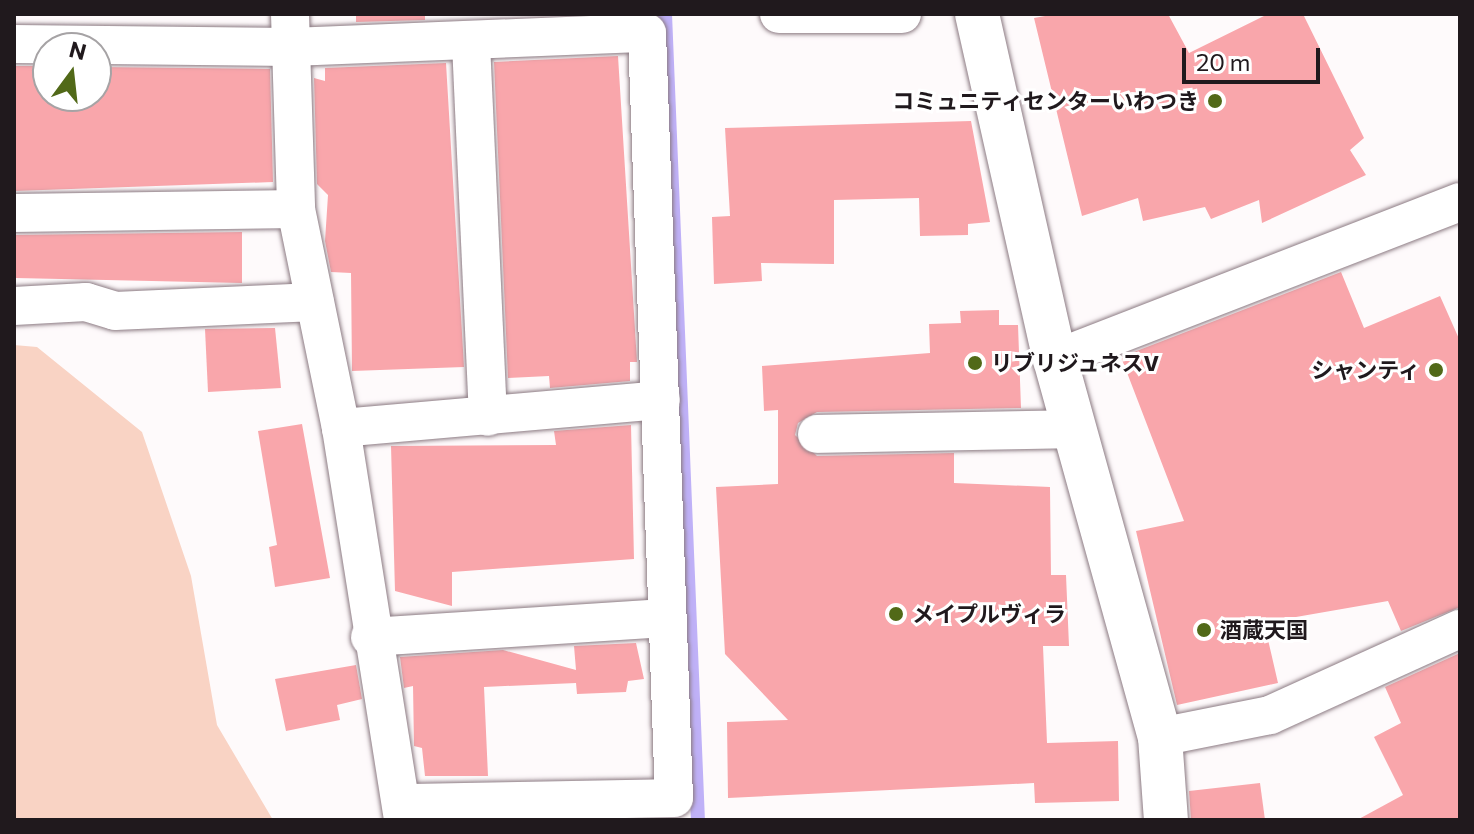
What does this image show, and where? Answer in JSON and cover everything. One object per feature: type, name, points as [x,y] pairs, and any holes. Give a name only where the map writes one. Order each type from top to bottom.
[{"type":"street","points":[[779,14],[902,14]]},
{"type":"street","points":[[977,14],[1055,359],[1160,737],[1166,820]]},
{"type":"street","points":[[14,44],[291,30],[471,43],[647,33],[661,400],[665,618],[674,798],[605,812],[402,812],[370,637],[341,428],[296,209],[291,30]]},
{"type":"street","points":[[471,43],[488,417]]},
{"type":"street","points":[[1055,359],[1460,202]]},
{"type":"street","points":[[14,213],[296,209]]},
{"type":"street","points":[[14,306],[86,302],[115,311],[315,302]]},
{"type":"street","points":[[341,428],[661,400]]},
{"type":"street","points":[[817,434],[1075,429]]},
{"type":"street","points":[[370,637],[665,618]]},
{"type":"street","points":[[1160,737],[1270,715],[1460,629]]},
{"type":"shaded area","points":[[14,345],[37,347],[142,432],[191,576],[217,725],[273,820],[14,820]]},
{"type":"building","points":[[356,14],[425,14],[425,20],[356,22]]},
{"type":"building","points":[[1056,14],[1168,14],[1189,53],[1268,14],[1303,14],[1364,138],[1350,150],[1366,175],[1262,223],[1259,200],[1211,219],[1205,207],[1143,221],[1138,198],[1082,216],[1034,18]]},
{"type":"building","points":[[618,56],[637,362],[630,362],[630,381],[550,388],[549,376],[508,378],[494,62]]},
{"type":"building","points":[[446,63],[464,367],[352,371],[351,273],[331,272],[325,241],[328,195],[317,184],[314,78],[325,81],[325,68]]},
{"type":"building","points":[[14,66],[32,66],[32,112],[112,112],[112,67],[270,69],[273,182],[14,191]]},
{"type":"building","points":[[971,121],[990,222],[968,224],[968,235],[920,236],[919,198],[834,200],[834,264],[761,263],[762,281],[714,284],[712,217],[730,216],[725,128]]},
{"type":"building","points":[[242,232],[242,283],[16,278],[14,268],[14,235]]},
{"type":"building","points":[[1341,272],[1364,328],[1440,296],[1460,341],[1460,607],[1401,631],[1388,601],[1296,617],[1298,624],[1266,631],[1278,683],[1177,705],[1136,531],[1184,521],[1121,357]]},
{"type":"building","points":[[999,310],[999,325],[1018,325],[1021,408],[817,412],[798,423],[795,435],[817,456],[954,453],[954,483],[1050,487],[1051,575],[1066,575],[1069,646],[1043,646],[1047,743],[1118,741],[1119,801],[1035,803],[1034,783],[728,798],[727,722],[788,720],[725,654],[716,487],[778,484],[778,410],[764,411],[762,366],[930,353],[929,324],[961,323],[960,311]]},
{"type":"building","points":[[275,328],[281,388],[208,392],[205,329]]},
{"type":"building","points":[[302,424],[330,578],[275,587],[269,547],[277,545],[258,431]]},
{"type":"building","points":[[631,425],[634,559],[452,572],[452,606],[395,591],[391,446],[556,445],[554,431]]},
{"type":"building","points":[[636,643],[644,679],[628,681],[626,692],[577,694],[576,683],[484,687],[488,776],[425,776],[422,748],[414,746],[413,686],[404,688],[400,657],[503,650],[576,670],[574,646]]},
{"type":"building","points":[[1460,653],[1460,820],[1357,820],[1403,795],[1374,737],[1401,723],[1385,687]]},
{"type":"building","points":[[356,665],[362,699],[337,705],[340,720],[286,731],[275,679]]},
{"type":"building","points":[[1260,783],[1265,820],[1191,820],[1189,791]]},
{"type":"waterway","points":[[665,14],[698,820]]},
{"type":"place","name":"コミュニティセンターいわつき","points":[[1215,101]]},
{"type":"place","name":"リブリジュネスV","points":[[975,363]]},
{"type":"place","name":"シャンティ","points":[[1436,370]]},
{"type":"place","name":"メイプルヴィラ","points":[[896,614]]},
{"type":"place","name":"酒蔵天国","points":[[1204,630]]}]
